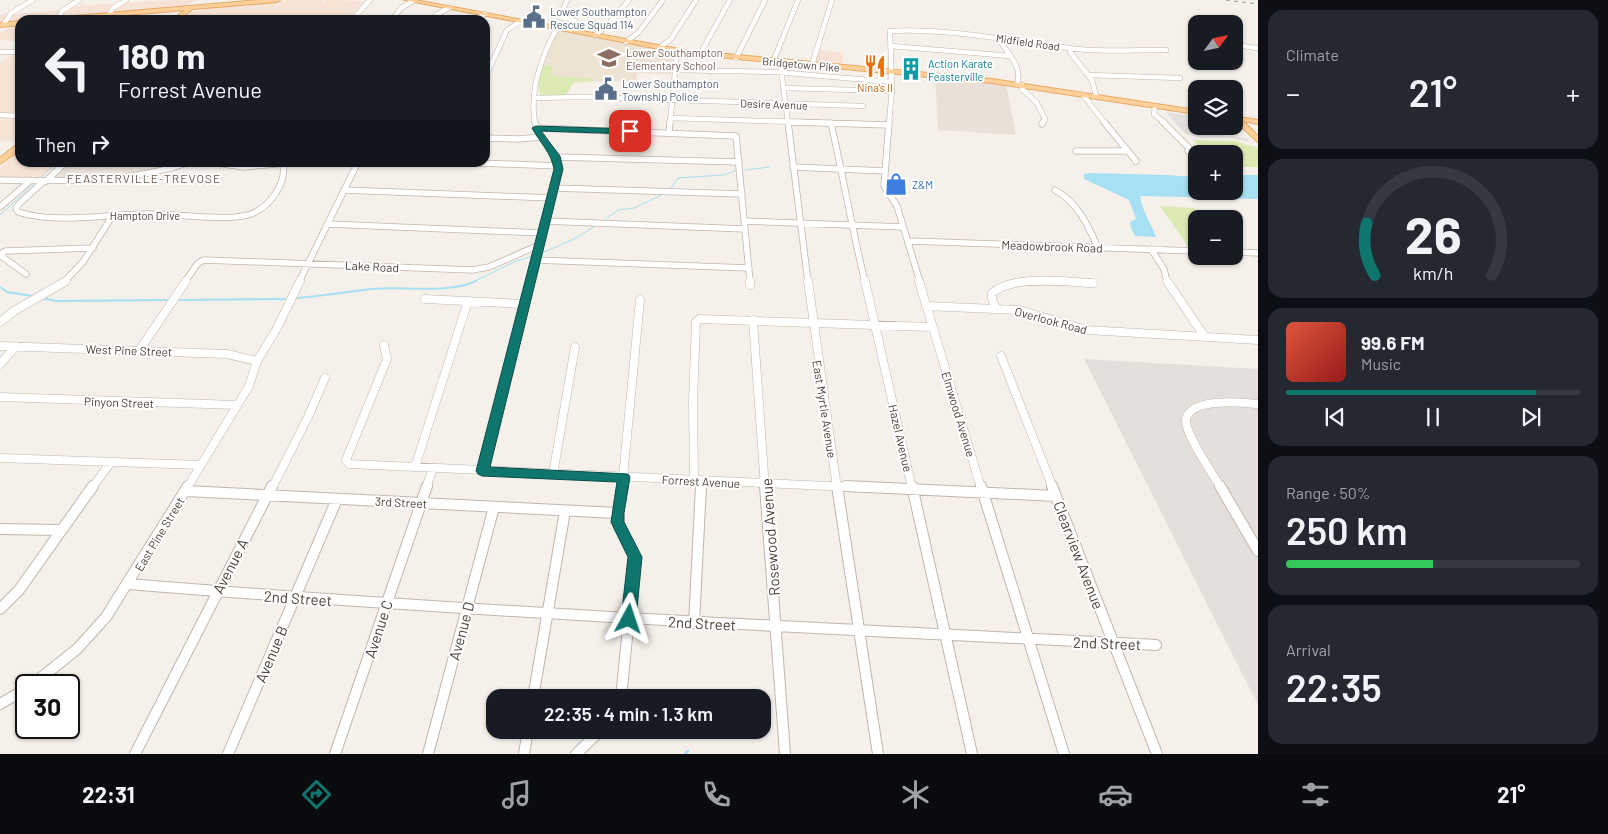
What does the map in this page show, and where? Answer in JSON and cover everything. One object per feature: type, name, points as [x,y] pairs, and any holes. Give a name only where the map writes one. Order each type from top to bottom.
[{"type":"main road","points":[[109,15],[245,1],[277,0]]},
{"type":"main road","name":"Bridgetown Pike","points":[[412,0],[677,51],[1019,85],[1188,111]]},
{"type":"main road","points":[[174,9],[201,1]]},
{"type":"main road","points":[[201,1],[203,5],[210,6]]},
{"type":"main road","points":[[183,14],[201,1]]},
{"type":"main road","points":[[183,14],[210,6]]},
{"type":"main road","points":[[174,9],[181,10],[183,14]]},
{"type":"main road","points":[[2,24],[15,23]]},
{"type":"main road","points":[[1243,119],[1258,122]]},
{"type":"main road","points":[[1243,126],[1258,140]]},
{"type":"main road","points":[[0,162],[15,150]]},
{"type":"street","points":[[2,24],[11,13],[33,0]]},
{"type":"street","points":[[60,15],[61,12],[79,0]]},
{"type":"street","points":[[109,15],[113,8],[126,0]]},
{"type":"street","points":[[356,15],[370,0]]},
{"type":"street","points":[[396,15],[401,8],[412,0]]},
{"type":"street","points":[[564,29],[575,21],[560,17],[567,0]]},
{"type":"street","points":[[595,35],[605,28],[629,0]]},
{"type":"street","points":[[626,42],[639,32],[663,0]]},
{"type":"street","points":[[659,48],[671,39],[696,0]]},
{"type":"street","points":[[700,54],[730,0]]},
{"type":"street","points":[[736,58],[764,0]]},
{"type":"street","points":[[776,62],[798,0]]},
{"type":"street","points":[[812,65],[832,0]]},
{"type":"street","points":[[436,15],[449,8]]},
{"type":"street","points":[[490,67],[507,30],[521,21]]},
{"type":"street","points":[[482,471],[559,166],[556,156],[540,137],[536,128],[535,98],[537,73],[557,28]]},
{"type":"street","name":"Midfield Road","points":[[892,31],[958,33],[1070,48],[1166,50]]},
{"type":"street","name":"Elmwood Avenue","points":[[892,31],[892,91],[884,186],[897,206],[932,326],[1064,754]]},
{"type":"street","points":[[1001,38],[1000,41],[1020,73],[1019,85],[1037,103],[1045,118],[1042,124]]},
{"type":"street","points":[[891,46],[1010,56]]},
{"type":"street","points":[[1243,46],[1258,48]]},
{"type":"street","points":[[1070,48],[1070,52],[1094,84],[1096,96]]},
{"type":"street","points":[[669,132],[677,51]]},
{"type":"street","points":[[0,52],[14,52]]},
{"type":"street","name":"East Myrtle Avenue","points":[[776,62],[781,73],[813,322],[878,754]]},
{"type":"street","points":[[675,70],[781,73],[892,82]]},
{"type":"street","points":[[1088,75],[1180,78]]},
{"type":"street","points":[[783,88],[892,91]]},
{"type":"street","points":[[1083,94],[1122,147],[1136,161]]},
{"type":"street","name":"Desire Avenue","points":[[535,98],[581,97],[863,106]]},
{"type":"street","points":[[1155,106],[1154,114],[1174,131],[1188,147]]},
{"type":"street","points":[[0,115],[15,116]]},
{"type":"street","points":[[670,118],[889,125]]},
{"type":"street","name":"Hazel Avenue","points":[[831,123],[842,169],[851,225],[876,325],[972,754]]},
{"type":"street","points":[[536,128],[736,136],[750,285]]},
{"type":"street","points":[[490,138],[540,137]]},
{"type":"street","points":[[1076,151],[1128,152]]},
{"type":"street","points":[[556,156],[739,162]]},
{"type":"street","points":[[490,163],[559,166]]},
{"type":"street","points":[[45,181],[60,167]]},
{"type":"street","points":[[0,180],[98,182],[127,180],[176,167]]},
{"type":"street","name":"Hampton Drive","points":[[45,181],[18,204],[16,208],[18,212],[28,216],[233,217],[251,214],[266,206],[284,176],[285,167]]},
{"type":"street","name":"East Pine Street","points":[[46,674],[75,652],[106,619],[185,491],[249,386],[257,360],[276,330],[356,167]]},
{"type":"street","points":[[793,167],[885,171]]},
{"type":"street","points":[[0,207],[30,180]]},
{"type":"street","points":[[553,188],[742,194]]},
{"type":"street","points":[[344,190],[551,198]]},
{"type":"street","points":[[1055,190],[1066,195],[1080,211],[1098,248]]},
{"type":"street","points":[[0,322],[12,312],[67,280],[78,271],[112,215]]},
{"type":"street","points":[[545,222],[800,224],[903,227]]},
{"type":"street","points":[[328,224],[542,233]]},
{"type":"street","name":"Meadowbrook Road","points":[[908,241],[1188,251]]},
{"type":"street","name":"Lake Road","points":[[138,351],[200,261],[206,259],[477,270],[489,267],[539,246]]},
{"type":"street","points":[[26,274],[0,255],[6,251],[93,248]]},
{"type":"street","points":[[1151,249],[1164,269],[1168,284],[1205,337]]},
{"type":"street","points":[[1243,252],[1258,253]]},
{"type":"street","points":[[535,260],[749,268]]},
{"type":"street","points":[[996,308],[992,296],[994,290],[1001,285],[1029,282],[1093,283]]},
{"type":"street","points":[[425,300],[524,304]]},
{"type":"street","points":[[622,689],[635,557],[619,527],[617,513],[624,477],[640,300]]},
{"type":"street","points":[[415,467],[468,302]]},
{"type":"street","name":"Overlook Road","points":[[926,306],[996,308],[1028,312],[1087,330],[1258,340]]},
{"type":"street","points":[[694,623],[698,481],[693,402],[696,322],[699,319],[932,326]]},
{"type":"street","name":"Rosewood Avenue","points":[[753,320],[785,754]]},
{"type":"street","name":"Forrest Avenue","points":[[384,345],[387,359],[346,460],[347,463],[482,471],[1056,496]]},
{"type":"street","name":"West Pine Street","points":[[0,346],[227,354],[257,360]]},
{"type":"street","points":[[0,364],[16,346]]},
{"type":"street","points":[[553,474],[575,347]]},
{"type":"street","name":"Clearview Avenue","points":[[1001,356],[1157,754]]},
{"type":"street","name":"Avenue A","points":[[135,754],[308,416],[325,378]]},
{"type":"street","name":"Pinyon Street","points":[[0,397],[237,405]]},
{"type":"street","points":[[1258,404],[1215,403],[1200,405],[1190,411],[1186,419],[1188,431],[1258,551]]},
{"type":"street","points":[[0,458],[200,465]]},
{"type":"street","points":[[0,609],[19,590],[110,462]]},
{"type":"street","name":"Avenue C","points":[[335,754],[433,468]]},
{"type":"street","name":"3rd Street","points":[[185,491],[617,513]]},
{"type":"street","name":"Avenue B","points":[[228,754],[337,499]]},
{"type":"street","name":"Avenue D","points":[[428,754],[494,507]]},
{"type":"street","points":[[534,689],[565,511]]},
{"type":"street","points":[[0,529],[62,530]]},
{"type":"street","name":"2nd Street","points":[[128,584],[466,610],[860,632],[1156,645]]},
{"type":"street","points":[[0,704],[15,695]]},
{"type":"street","points":[[524,754],[526,739]]},
{"type":"street","points":[[576,754],[592,739]]},
{"type":"shaded area","points":[[197,0],[178,7],[89,15],[15,15],[15,22],[0,23],[0,15],[66,10],[75,6]]},
{"type":"shaded area","points":[[291,0],[322,0],[322,3],[325,3],[325,0],[364,1],[352,15],[188,15],[206,8]]},
{"type":"shaded area","points":[[11,26],[15,26],[15,42],[0,40],[0,34]]},
{"type":"shaded area","name":"Lower Southampton Elementary School","points":[[558,29],[673,51],[671,74],[637,73],[636,82],[548,79],[552,66],[542,65]]},
{"type":"shaded area","points":[[818,50],[844,53],[842,66],[814,64]]},
{"type":"shaded area","points":[[15,53],[15,142],[0,141],[0,121],[9,114],[0,114],[0,63]]},
{"type":"shaded area","points":[[935,76],[1006,84],[1016,135],[938,130]]},
{"type":"shaded area","points":[[1167,112],[1188,116],[1188,135],[1185,134]]},
{"type":"shaded area","points":[[1190,135],[1223,135],[1247,138],[1249,142],[1227,137],[1204,138]]},
{"type":"shaded area","points":[[15,155],[15,167],[54,167],[41,178],[0,177],[0,168]]},
{"type":"shaded area","points":[[56,167],[170,167],[133,177],[43,179]]},
{"type":"shaded area","points":[[1084,359],[1258,369],[1258,705]]},
{"type":"green space","points":[[543,65],[552,66],[552,76],[595,79],[595,81],[573,83],[566,95],[540,95],[538,79]]},
{"type":"green space","points":[[1193,140],[1234,141],[1256,147],[1258,148],[1258,167],[1243,167],[1243,145],[1198,145]]},
{"type":"green space","points":[[1160,206],[1194,208],[1196,210],[1188,210],[1188,246]]},
{"type":"water","points":[[1084,174],[1188,176],[1188,197],[1140,196],[1156,237],[1135,236],[1130,222],[1136,219],[1129,200],[1084,179]]},
{"type":"water","points":[[1243,175],[1258,175],[1258,199],[1243,199]]},
{"type":"waterway","points":[[39,179],[52,167]]},
{"type":"waterway","points":[[745,170],[770,167]]},
{"type":"waterway","points":[[670,190],[678,178],[723,175],[737,170]]},
{"type":"waterway","points":[[0,215],[35,183]]},
{"type":"waterway","points":[[603,221],[618,210],[634,208],[666,193]]},
{"type":"waterway","points":[[542,253],[574,239],[597,225]]},
{"type":"waterway","points":[[473,282],[516,261],[533,256]]},
{"type":"waterway","points":[[298,298],[384,288],[425,289],[452,287],[476,281]]},
{"type":"waterway","points":[[0,287],[7,292],[33,296]]},
{"type":"waterway","points":[[45,299],[57,301],[167,300]]},
{"type":"waterway","points":[[179,300],[285,299]]},
{"type":"waterway","points":[[685,754],[688,751]]},
{"type":"railway","points":[[1226,0],[1258,4]]},
{"type":"place","name":"Lower Southampton Rescue Squad 114","points":[[534,17]]},
{"type":"place","name":"Lower Southampton Elementary School","points":[[609,58]]},
{"type":"place","name":"Nina's II","points":[[875,66]]},
{"type":"place","name":"Action Karate Feasterville","points":[[911,69]]},
{"type":"place","name":"Lower Southampton Township Police","points":[[606,89]]},
{"type":"place","name":"Z&M","points":[[896,184]]},
{"type":"district","name":"FEASTERVILLE-TREVOSE","points":[[144,178]]},
{"type":"route","points":[[629,619],[635,557],[617,522],[624,477],[482,471],[558,169],[556,156],[538,134],[536,128],[630,131]]}]
